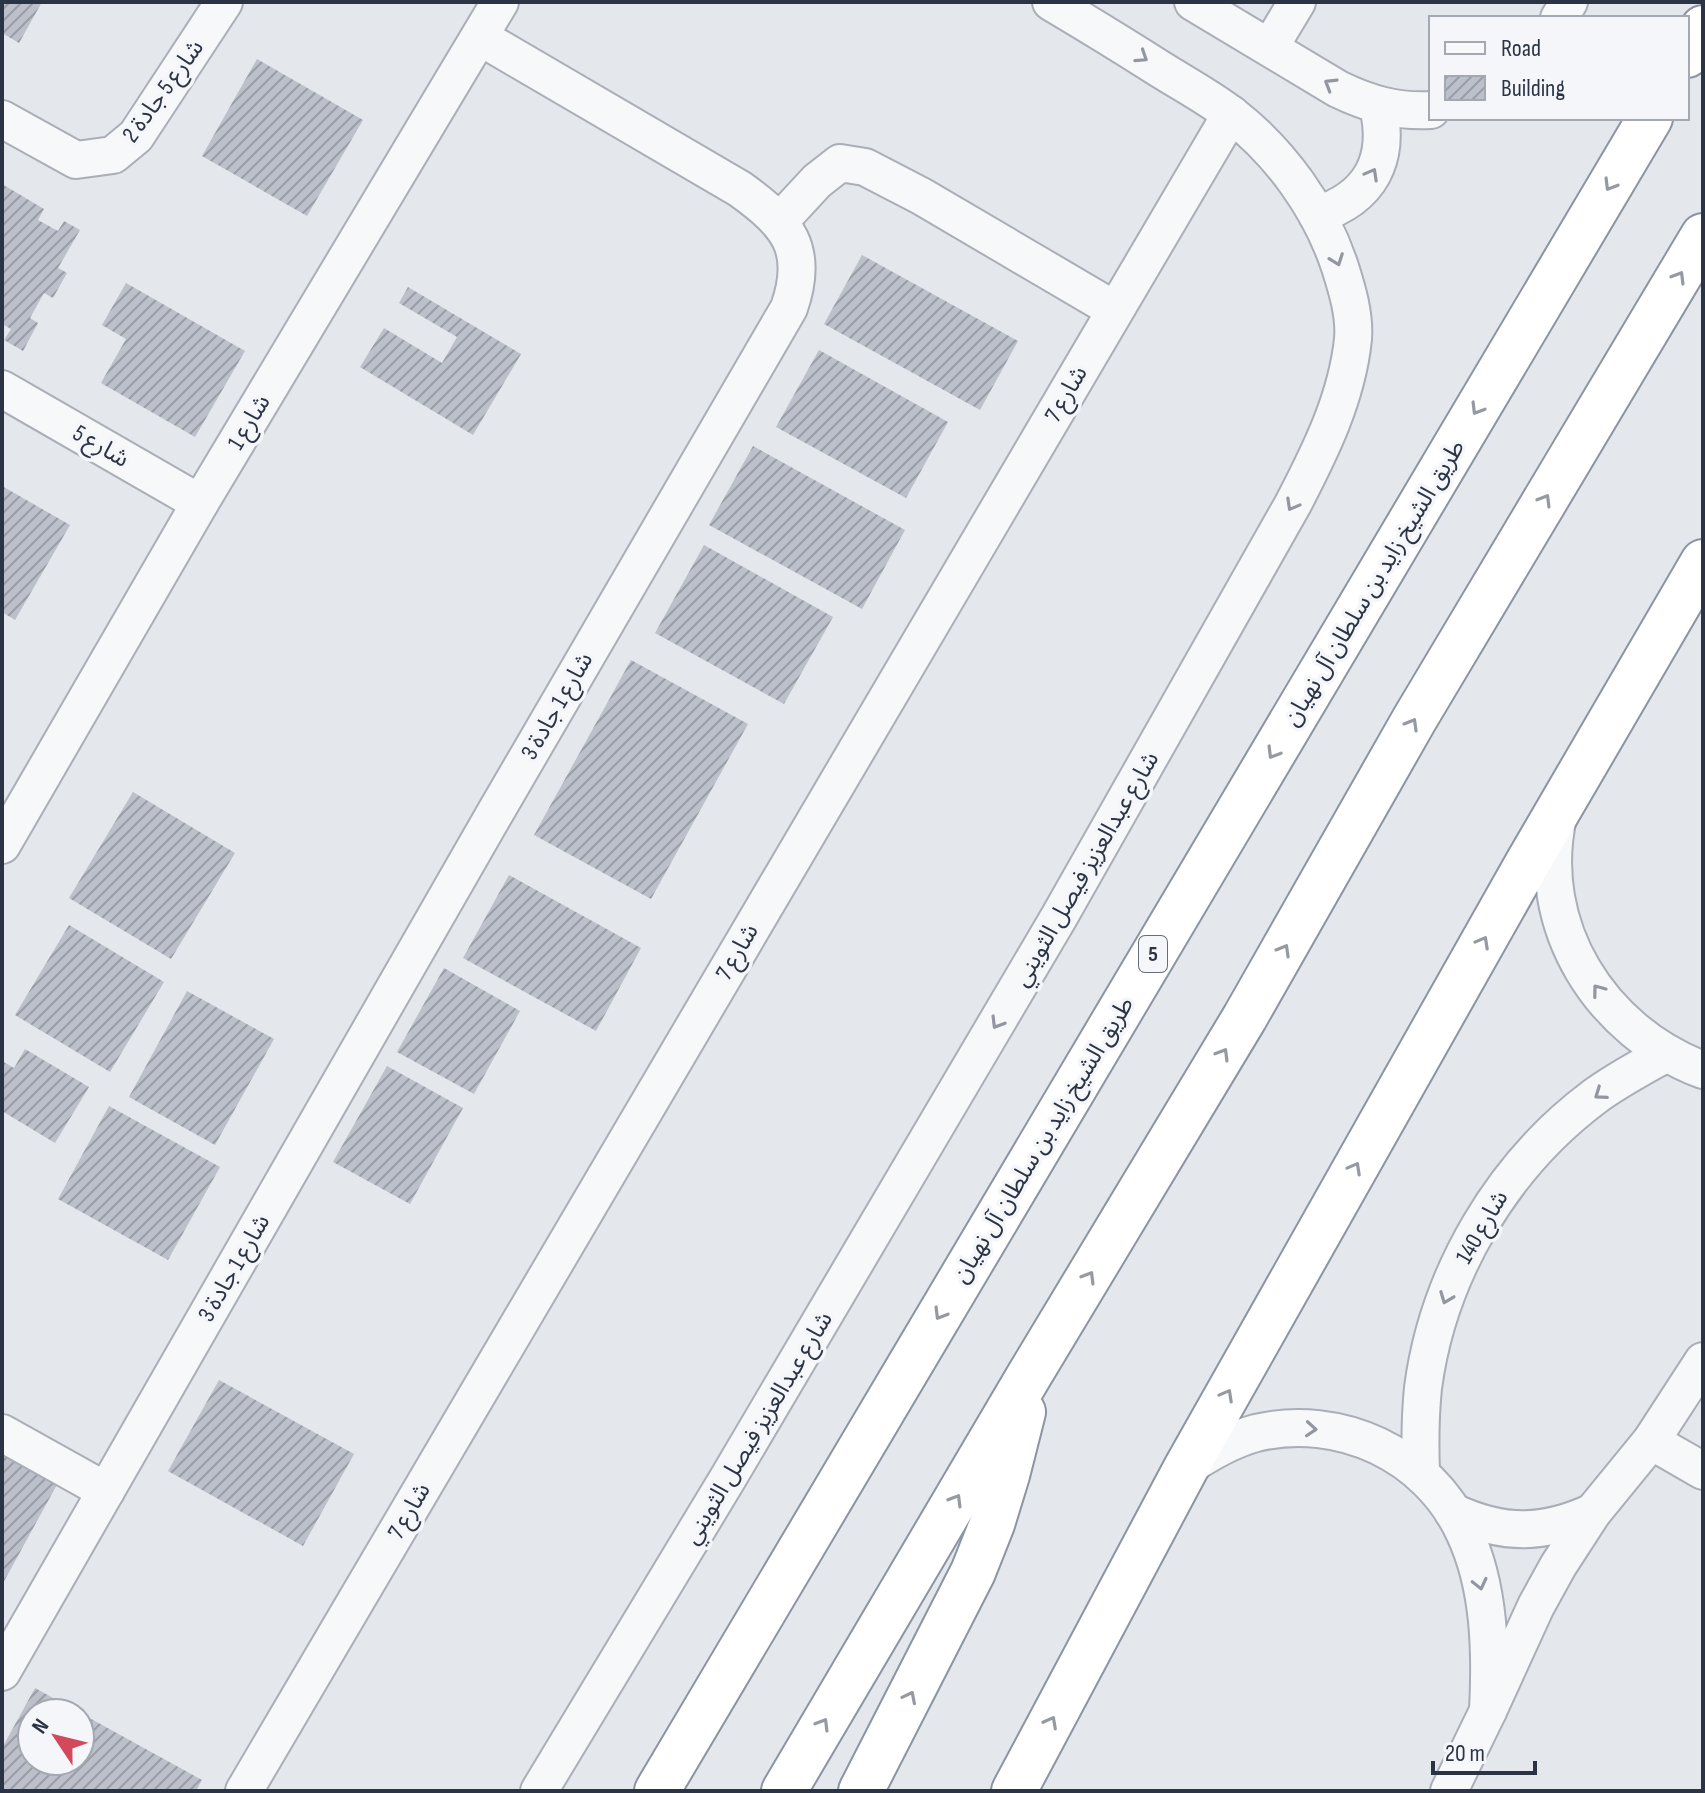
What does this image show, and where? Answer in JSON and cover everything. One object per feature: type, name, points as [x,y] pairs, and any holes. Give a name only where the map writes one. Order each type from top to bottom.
[{"type":"highway","points":[[1689,52],[1703,28]]},
{"type":"highway","name":"طريق الشيخ زايد بن سلطان آل نهيان","points":[[657,1791],[1649,120]]},
{"type":"highway","points":[[784,1791],[1245,1017],[1414,720],[1703,236]]},
{"type":"highway","points":[[1014,1791],[1186,1468],[1703,562]]},
{"type":"highway","points":[[861,1791],[973,1572],[1007,1475],[1030,1374]]},
{"type":"street","name":"شارع 5 جادة 2","points":[[2,119],[76,160],[113,155],[136,136],[224,2]]},
{"type":"street","name":"شارع 1","points":[[2,845],[200,503],[500,2]]},
{"type":"street","name":"شارع عبدالعزيز فيصل الثويني","points":[[539,1791],[1059,917],[1313,466],[1345,382],[1353,336],[1349,294],[1317,215],[1295,180],[1231,114],[1100,15],[1051,2]]},
{"type":"street","points":[[1193,2],[1358,99],[1397,110],[1429,110]]},
{"type":"street","points":[[1270,47],[1297,2]]},
{"type":"street","name":"شارع 1 جادة 3","points":[[2,1672],[789,308],[798,279],[793,244],[769,211],[740,189],[480,37]]},
{"type":"street","points":[[1317,215],[1350,201],[1373,175],[1383,141],[1378,106]]},
{"type":"street","name":"شارع 7","points":[[244,1791],[1231,114]]},
{"type":"street","points":[[779,222],[817,181],[840,163],[865,167],[921,196],[1115,310]]},
{"type":"street","name":"شارع 5","points":[[2,389],[200,503]]},
{"type":"street","points":[[1559,810],[1553,837],[1554,891],[1559,918],[1582,968],[1629,1026],[1667,1053],[1703,1070]]},
{"type":"street","name":"شارع 140","points":[[1421,1473],[1423,1387],[1431,1345],[1459,1264],[1479,1226],[1512,1178],[1561,1125],[1629,1074],[1667,1053]]},
{"type":"street","points":[[1449,1791],[1558,1566],[1593,1512],[1651,1441],[1703,1361]]},
{"type":"street","points":[[1186,1468],[1229,1442],[1279,1429],[1304,1428],[1330,1430],[1366,1440],[1421,1473],[1438,1491],[1465,1534],[1483,1595],[1490,1669],[1488,1711]]},
{"type":"street","points":[[2,1433],[106,1491]]},
{"type":"street","points":[[1651,1441],[1703,1471]]},
{"type":"street","points":[[1453,1512],[1482,1524],[1513,1530],[1554,1527],[1593,1512]]},
{"type":"building","points":[[2,2],[42,2],[19,43],[2,33]]},
{"type":"building","points":[[257,59],[363,120],[307,216],[202,156]]},
{"type":"building","points":[[2,184],[44,209],[38,220],[58,231],[64,221],[80,230],[58,268],[67,273],[53,298],[44,293],[30,318],[38,323],[23,351],[4,340],[11,329],[2,324]]},
{"type":"building","points":[[862,255],[1018,341],[980,410],[824,324]]},
{"type":"building","points":[[126,283],[245,351],[195,437],[101,383],[126,339],[102,325]]},
{"type":"building","points":[[408,287],[521,354],[473,435],[360,367],[384,328],[442,363],[457,337],[399,303]]},
{"type":"building","points":[[819,350],[948,422],[906,498],[776,427]]},
{"type":"building","points":[[753,446],[905,530],[862,609],[709,525]]},
{"type":"building","points":[[2,486],[70,525],[15,620],[2,612]]},
{"type":"building","points":[[704,545],[833,617],[784,704],[655,633]]},
{"type":"building","points":[[631,660],[748,724],[651,899],[534,835]]},
{"type":"building","points":[[133,792],[235,853],[171,959],[69,898]]},
{"type":"building","points":[[509,875],[641,948],[596,1031],[463,958]]},
{"type":"building","points":[[69,925],[164,982],[110,1072],[15,1015]]},
{"type":"building","points":[[444,968],[520,1011],[474,1094],[397,1052]]},
{"type":"building","points":[[187,991],[274,1039],[215,1145],[129,1097]]},
{"type":"building","points":[[25,1049],[89,1087],[55,1143],[2,1111],[2,1061],[14,1068]]},
{"type":"building","points":[[387,1066],[463,1108],[410,1204],[333,1162]]},
{"type":"building","points":[[109,1106],[220,1167],[168,1260],[58,1199]]},
{"type":"building","points":[[219,1380],[354,1454],[303,1546],[168,1471]]},
{"type":"building","points":[[2,1450],[59,1481],[2,1585]]},
{"type":"building","points":[[35,1688],[51,1697],[30,1697]]},
{"type":"building","points":[[96,1722],[202,1780],[196,1791],[2,1791],[2,1748],[16,1723],[16,1777],[96,1777]]}]
